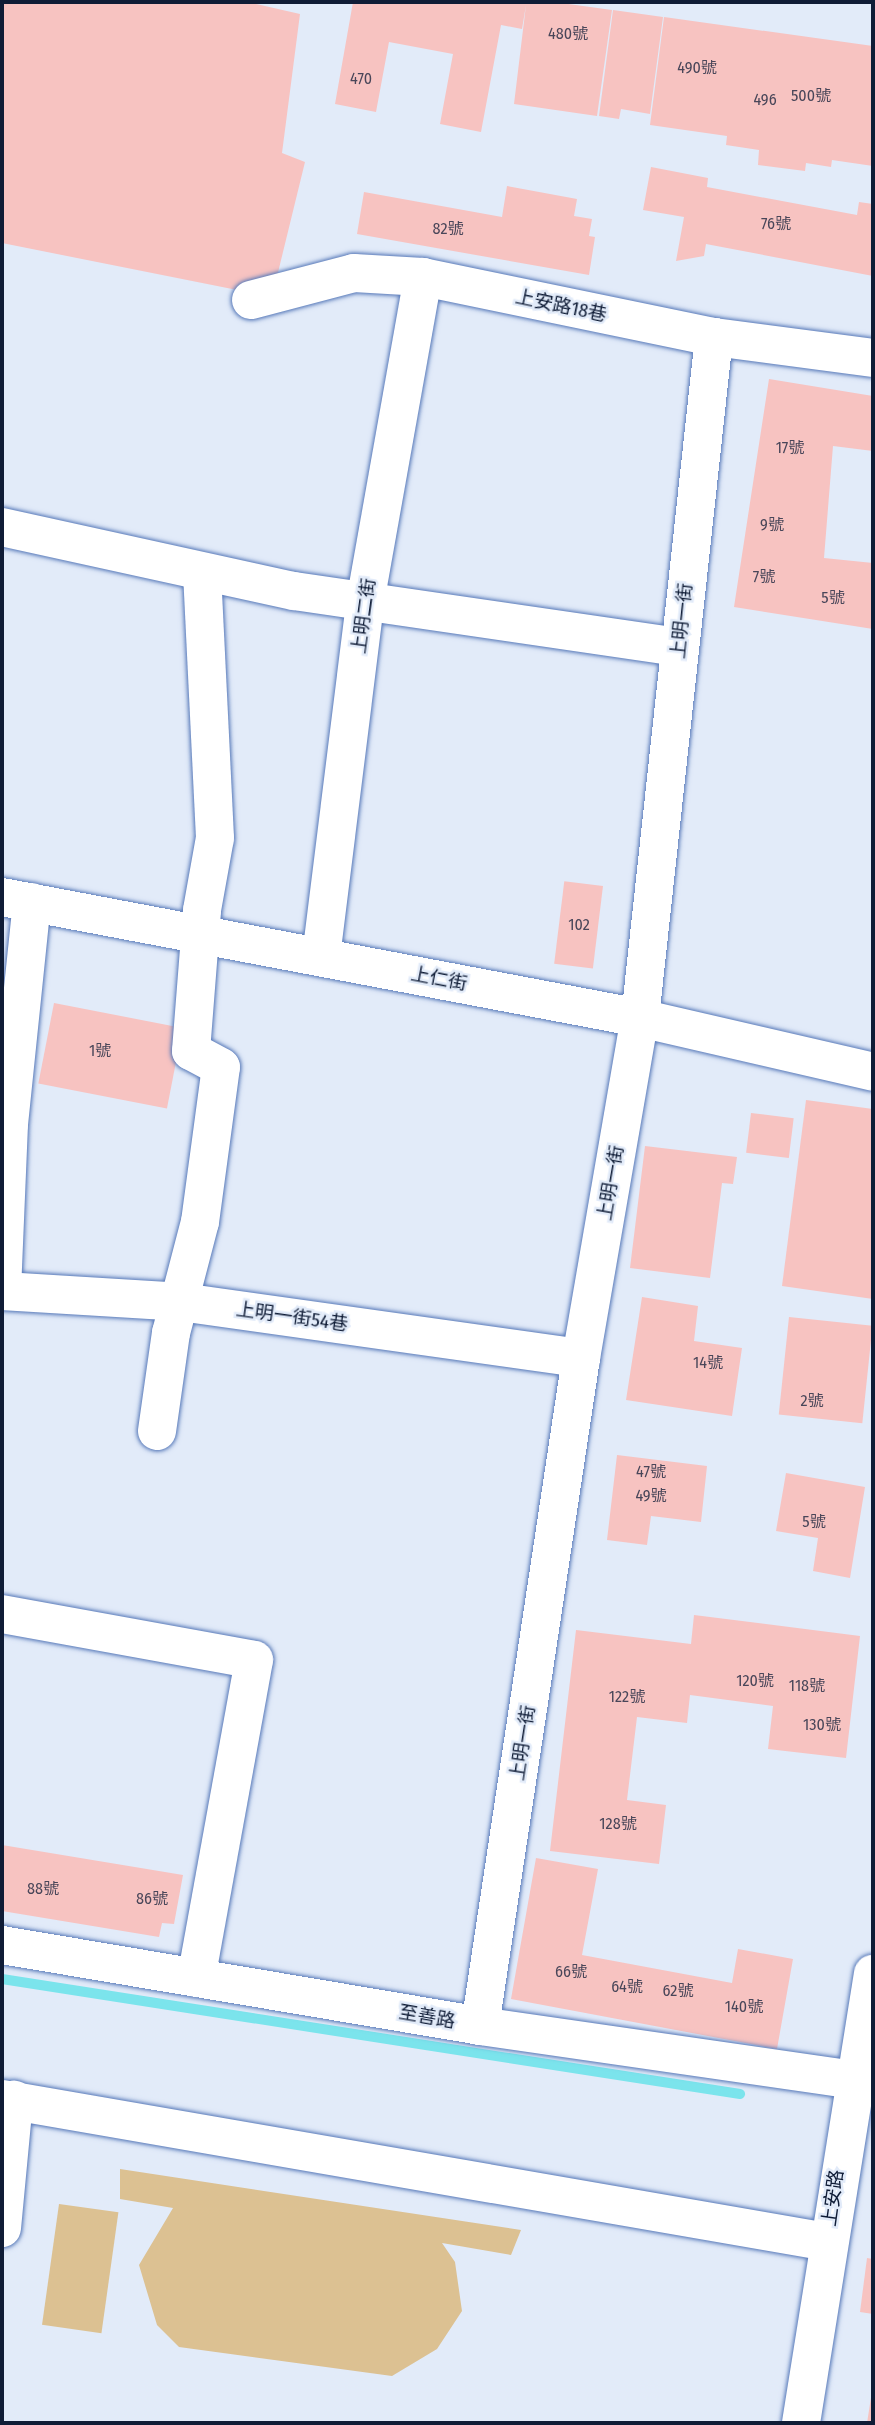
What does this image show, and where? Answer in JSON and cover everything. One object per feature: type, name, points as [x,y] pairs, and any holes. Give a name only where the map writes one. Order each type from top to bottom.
[{"type":"street","name":"上安路18巷","points":[[251,300],[354,273],[423,277],[714,337],[873,358]]},
{"type":"street","name":"上明二街","points":[[321,957],[366,597],[423,277]]},
{"type":"street","name":"上明一街","points":[[480,2026],[581,1358],[640,1018],[714,337]]},
{"type":"street","points":[[2,527],[202,572],[366,597],[505,624],[679,647]]},
{"type":"street","points":[[157,1432],[181,1302],[200,1222],[220,1068],[191,1051],[204,935],[202,910],[215,838],[215,739],[202,572]]},
{"type":"street","points":[[2,1291],[5,1123],[17,900]]},
{"type":"street","name":"上仁街","points":[[17,900],[640,1018],[873,1072]]},
{"type":"street","name":"上明一街54巷","points":[[2,1291],[181,1302],[581,1358]]},
{"type":"street","points":[[2,1614],[254,1660],[197,1978]]},
{"type":"street","name":"至善路","points":[[2,1945],[480,2026],[853,2080]]},
{"type":"street","name":"上安路","points":[[801,2423],[827,2242],[857,2146],[853,2080],[873,1974]]},
{"type":"street","points":[[2,2228],[8,2099],[827,2242]]},
{"type":"shaded area","points":[[120,2169],[521,2230],[511,2255],[442,2243],[455,2262],[462,2311],[437,2349],[392,2376],[179,2347],[157,2325],[139,2265],[173,2208],[120,2199]]},
{"type":"shaded area","points":[[59,2204],[118,2212],[101,2333],[42,2325]]},
{"type":"building","points":[[2,2],[248,2],[300,14],[282,153],[305,162],[272,297],[2,243]]},
{"type":"building","points":[[353,2],[554,2],[612,10],[597,116],[514,104],[526,5],[522,29],[501,25],[481,132],[440,124],[453,54],[389,42],[376,112],[335,104]]},
{"type":"building","points":[[613,10],[663,17],[650,114],[621,109],[619,119],[599,116]]},
{"type":"building","points":[[664,17],[873,46],[873,166],[832,160],[831,167],[806,163],[805,171],[758,165],[759,150],[726,145],[727,136],[650,125]]},
{"type":"building","points":[[651,167],[708,178],[707,187],[857,215],[859,202],[873,204],[873,276],[706,244],[704,256],[676,261],[684,217],[643,210]]},
{"type":"building","points":[[507,186],[577,199],[574,216],[592,219],[589,236],[595,237],[589,275],[357,234],[364,192],[502,217]]},
{"type":"building","points":[[769,379],[873,396],[873,451],[833,446],[824,558],[873,563],[873,629],[734,607]]},
{"type":"building","points":[[564,881],[603,886],[593,968],[554,964]]},
{"type":"building","points":[[54,1003],[183,1028],[167,1108],[38,1083]]},
{"type":"building","points":[[806,1100],[873,1109],[873,1299],[782,1286]]},
{"type":"building","points":[[751,1113],[794,1118],[789,1158],[746,1153]]},
{"type":"building","points":[[645,1146],[737,1157],[733,1184],[722,1183],[710,1278],[630,1268]]},
{"type":"building","points":[[642,1297],[698,1306],[694,1341],[742,1348],[732,1416],[626,1400]]},
{"type":"building","points":[[789,1317],[873,1326],[862,1423],[779,1414]]},
{"type":"building","points":[[617,1455],[707,1466],[701,1522],[651,1516],[647,1545],[607,1540]]},
{"type":"building","points":[[786,1473],[865,1487],[850,1578],[813,1571],[818,1538],[776,1531]]},
{"type":"building","points":[[694,1615],[860,1636],[846,1758],[768,1749],[773,1706],[690,1695],[687,1723],[637,1717],[627,1800],[666,1805],[659,1864],[550,1851],[576,1630],[691,1644]]},
{"type":"building","points":[[2,1845],[183,1875],[174,1924],[162,1923],[159,1937],[2,1911]]},
{"type":"building","points":[[536,1858],[598,1869],[582,1955],[732,1983],[738,1949],[793,1959],[777,2049],[511,1999]]},
{"type":"building","points":[[867,2258],[873,2259],[873,2314],[860,2312]]},
{"type":"building","points":[[872,2391],[873,2423],[867,2423]]},
{"type":"waterway","points":[[2,1979],[740,2094]]}]
